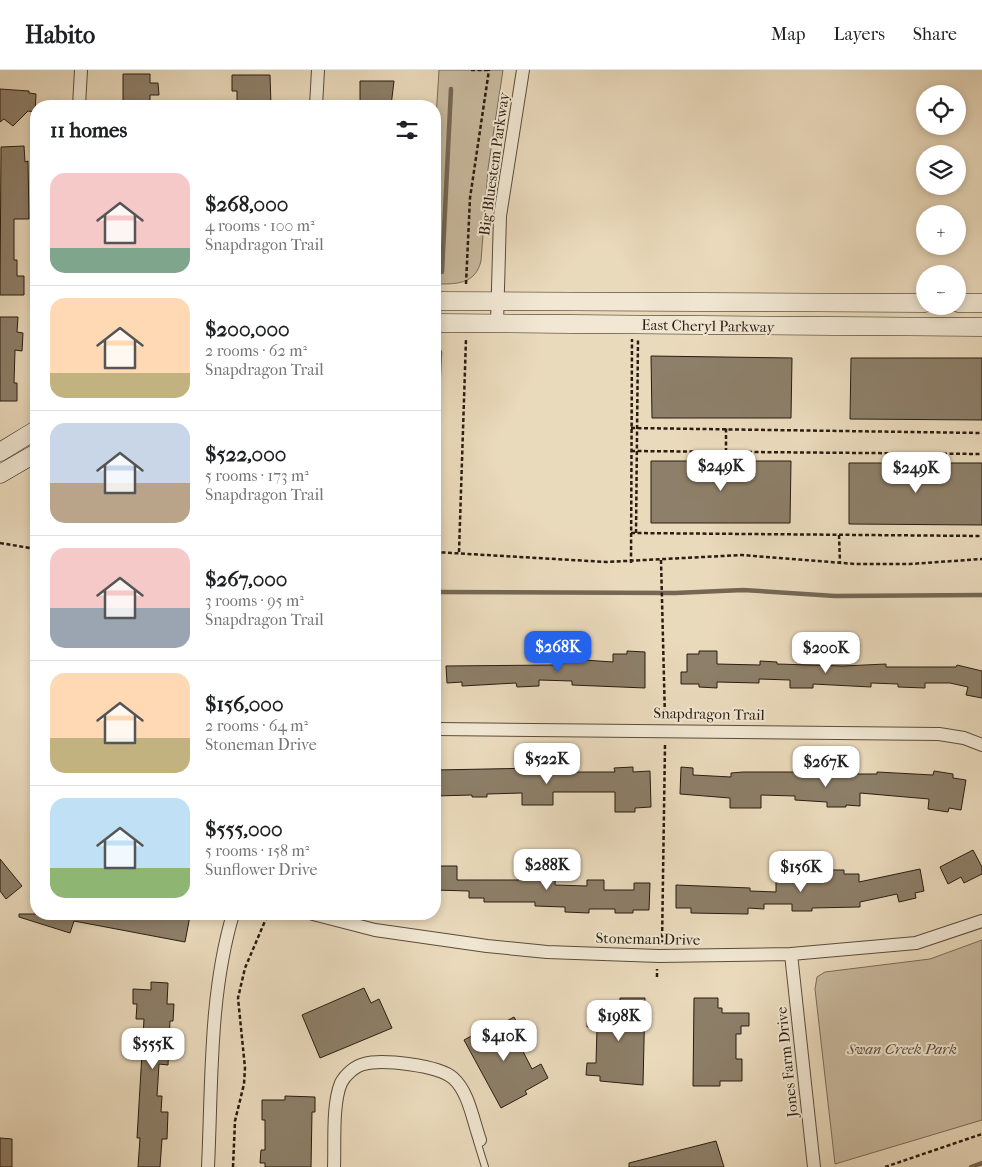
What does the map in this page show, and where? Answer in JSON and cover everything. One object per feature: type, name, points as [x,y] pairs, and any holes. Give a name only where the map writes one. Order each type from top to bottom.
[{"type":"street","points":[[79,100],[81,70]]},
{"type":"street","points":[[316,100],[318,70]]},
{"type":"street","name":"Big Bluestem Parkway","points":[[497,324],[500,216],[524,70]]},
{"type":"street","name":"East Cheryl Parkway","points":[[441,301],[916,303]]},
{"type":"street","points":[[966,303],[982,303]]},
{"type":"street","name":"East Cheryl Parkway","points":[[441,323],[982,327]]},
{"type":"street","points":[[0,452],[30,434]]},
{"type":"street","points":[[0,474],[30,457]]},
{"type":"street","name":"Snapdragon Trail","points":[[441,729],[940,734],[964,738],[982,744]]},
{"type":"street","points":[[208,1167],[216,1001],[227,933],[231,920]]},
{"type":"street","name":"Stoneman Drive","points":[[336,920],[375,930],[547,952],[659,956],[791,954],[916,943],[982,921]]},
{"type":"street","name":"Jones Farm Drive","points":[[791,954],[814,1167]]},
{"type":"street","points":[[334,1167],[337,1097],[342,1082],[350,1072],[361,1064],[378,1061],[429,1068],[448,1074],[463,1090],[479,1141]]},
{"type":"lane","points":[[479,1141],[485,1167]]},
{"type":"path","points":[[466,284],[470,198],[490,70],[471,70]]},
{"type":"path","points":[[631,563],[631,428],[635,325]]},
{"type":"path","points":[[635,325],[637,428],[636,534]]},
{"type":"path","points":[[459,552],[466,336]]},
{"type":"path","points":[[631,428],[982,433]]},
{"type":"path","points":[[726,428],[726,452]]},
{"type":"path","points":[[631,451],[982,454]]},
{"type":"path","points":[[630,534],[982,536]]},
{"type":"path","points":[[839,534],[840,564]]},
{"type":"path","points":[[0,543],[30,548]]},
{"type":"path","points":[[441,552],[631,563],[742,555],[840,564],[910,564],[982,559]]},
{"type":"path","points":[[661,560],[665,711]]},
{"type":"path","points":[[662,942],[665,751]]},
{"type":"path","points":[[233,1167],[235,1121],[244,1084],[245,1068],[238,998],[245,968],[265,920]]},
{"type":"path","points":[[657,968],[657,976]]},
{"type":"path","points":[[885,1167],[982,1134]]},
{"type":"green space","points":[[439,70],[503,70],[488,169],[481,261],[474,275],[469,279],[464,282],[450,284],[441,284],[441,100],[437,100]]},
{"type":"green space","name":"Swan Creek Park","points":[[982,940],[982,1120],[835,1164],[815,989],[817,977],[825,972],[930,959]]},
{"type":"building","points":[[123,74],[150,74],[150,83],[158,83],[159,95],[150,95],[150,100],[123,100]]},
{"type":"building","points":[[232,75],[270,75],[271,100],[237,100],[237,91],[232,91]]},
{"type":"building","points":[[360,81],[394,81],[392,100],[360,100]]},
{"type":"building","points":[[0,89],[29,91],[29,93],[36,94],[36,100],[30,100],[30,111],[28,111],[13,126],[4,119],[0,122]]},
{"type":"building","points":[[24,146],[25,162],[28,161],[29,219],[14,219],[14,260],[17,260],[17,276],[24,276],[24,295],[0,295],[1,147]]},
{"type":"building","points":[[0,317],[18,317],[17,332],[23,333],[22,351],[15,350],[14,383],[17,383],[17,401],[0,401]]},
{"type":"building","points":[[651,356],[792,358],[791,418],[652,418]]},
{"type":"building","points":[[851,358],[982,358],[982,420],[850,419]]},
{"type":"building","points":[[651,461],[791,461],[790,523],[651,523]]},
{"type":"building","points":[[849,463],[982,463],[982,525],[849,524]]},
{"type":"building","points":[[627,651],[645,652],[645,688],[572,685],[572,681],[539,680],[539,686],[517,687],[516,683],[462,686],[462,682],[447,683],[446,666],[555,665],[555,658],[613,662],[613,654],[627,654]]},
{"type":"building","points":[[699,651],[717,651],[717,664],[760,665],[760,661],[777,662],[777,664],[843,666],[886,664],[886,667],[956,667],[957,665],[982,671],[982,698],[966,695],[968,687],[950,683],[925,683],[925,688],[871,683],[871,687],[813,684],[813,688],[790,688],[790,680],[759,679],[759,683],[717,682],[717,688],[699,687],[699,684],[681,684],[681,672],[687,672],[687,654],[699,654]]},
{"type":"building","points":[[633,767],[633,772],[650,771],[651,807],[635,808],[635,812],[615,812],[615,792],[553,792],[553,805],[522,805],[522,793],[487,794],[487,797],[472,797],[472,795],[441,796],[441,770],[540,768],[540,771],[553,772],[615,772],[614,768]]},
{"type":"building","points":[[681,767],[693,768],[693,775],[731,777],[731,773],[743,772],[799,772],[799,774],[828,775],[828,770],[845,770],[845,774],[877,774],[877,772],[933,775],[934,771],[953,774],[953,778],[966,780],[961,810],[949,808],[948,812],[928,809],[929,799],[860,793],[860,806],[827,807],[827,802],[795,800],[795,796],[761,795],[761,808],[730,808],[730,798],[680,794]]},
{"type":"building","points":[[973,850],[982,867],[982,874],[964,883],[961,877],[948,884],[940,867]]},
{"type":"building","points":[[0,859],[22,886],[6,899],[0,891]]},
{"type":"building","points":[[519,865],[556,866],[555,885],[587,886],[587,880],[604,880],[604,890],[634,890],[634,883],[650,883],[649,910],[633,910],[633,913],[615,913],[615,909],[589,909],[589,913],[565,912],[565,907],[535,906],[535,902],[484,902],[484,898],[469,898],[469,891],[441,890],[441,866],[457,866],[457,880],[519,880]]},
{"type":"building","points":[[920,869],[924,891],[915,893],[916,898],[899,902],[897,894],[860,902],[860,907],[812,908],[812,911],[792,911],[792,904],[764,904],[764,909],[748,908],[748,914],[691,913],[691,908],[676,908],[676,885],[750,888],[750,891],[776,892],[776,873],[827,874],[827,870],[844,870],[844,874],[859,874],[859,882]]},
{"type":"building","points":[[19,914],[30,914],[30,920],[189,920],[185,942],[74,921],[70,933],[19,917]]},
{"type":"building","points":[[151,982],[168,983],[167,1004],[174,1004],[173,1021],[170,1021],[168,1065],[159,1064],[157,1096],[162,1096],[161,1112],[168,1112],[167,1139],[162,1139],[160,1167],[138,1167],[140,1138],[137,1138],[144,1019],[136,1019],[137,1004],[133,1004],[133,989],[151,990]]},
{"type":"building","points":[[364,988],[371,1003],[379,999],[392,1028],[320,1058],[302,1015]]},
{"type":"building","points":[[620,998],[645,998],[643,1085],[600,1081],[600,1076],[586,1075],[587,1063],[596,1063],[597,1027],[587,1027],[588,1012],[595,1013],[595,1008],[620,1007]]},
{"type":"building","points":[[694,998],[718,998],[718,1008],[722,1008],[722,1013],[749,1013],[749,1026],[741,1026],[741,1034],[736,1034],[736,1059],[742,1059],[742,1081],[720,1081],[720,1086],[693,1086]]},
{"type":"building","points":[[514,1017],[521,1030],[514,1034],[532,1069],[541,1064],[548,1078],[525,1091],[527,1094],[501,1108],[464,1040],[490,1026],[492,1029]]},
{"type":"building","points":[[285,1096],[315,1097],[315,1112],[312,1112],[311,1167],[265,1167],[265,1163],[260,1163],[261,1150],[265,1150],[265,1120],[262,1120],[262,1100],[285,1100]]},
{"type":"building","points":[[0,1138],[12,1139],[12,1167],[0,1167]]},
{"type":"building","points":[[716,1141],[724,1167],[629,1167],[629,1163]]},
{"type":"waterway","points":[[442,272],[451,89]]},
{"type":"waterway","points":[[441,592],[675,593],[743,590],[835,596],[982,595]]},
{"type":"waterway","points":[[971,1167],[982,1163]]}]
